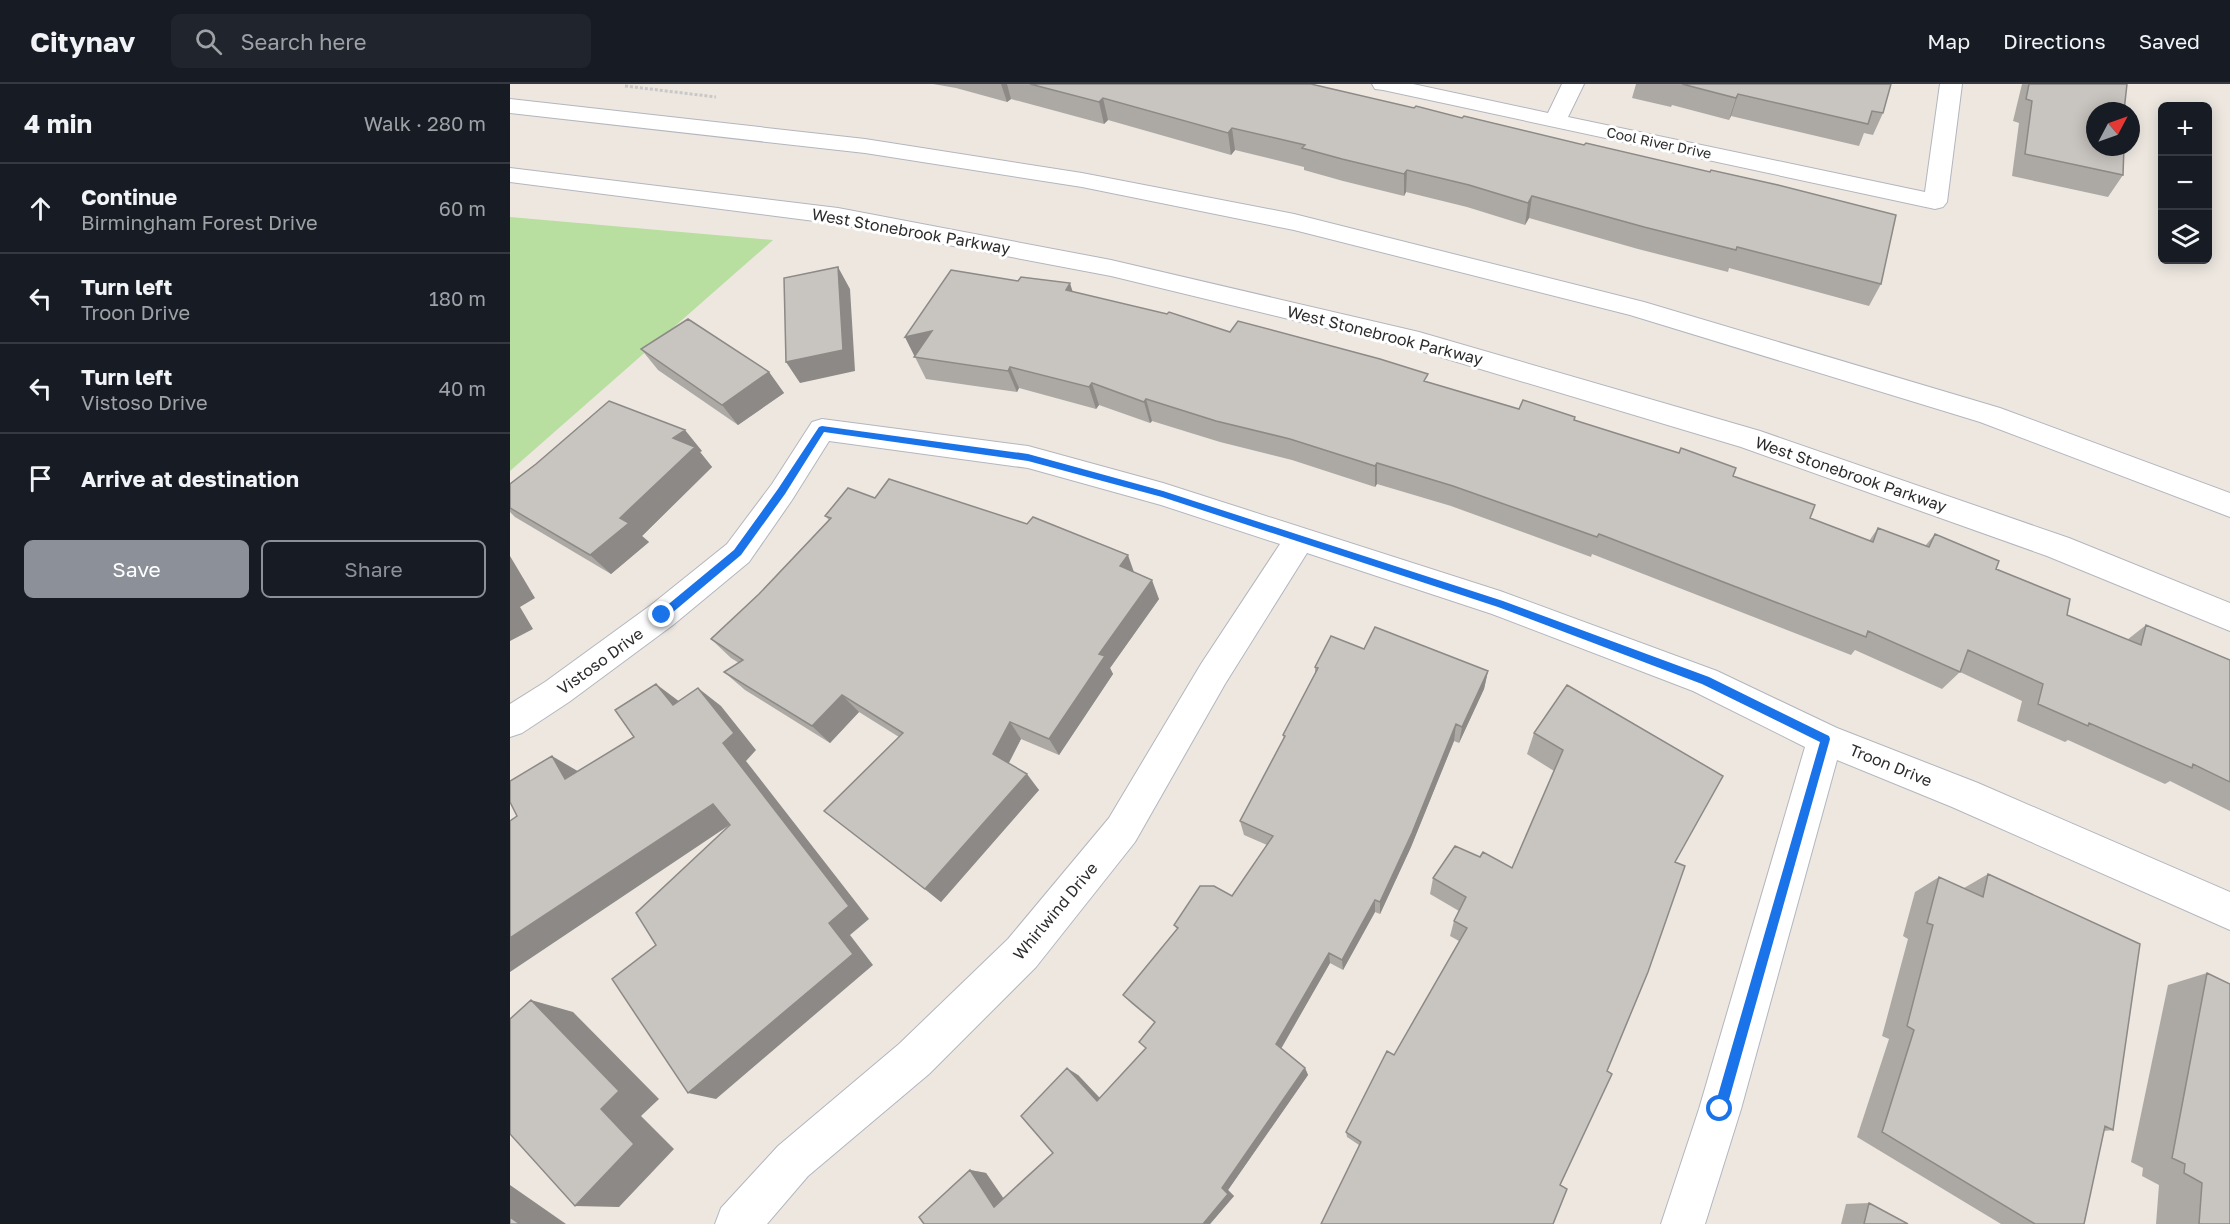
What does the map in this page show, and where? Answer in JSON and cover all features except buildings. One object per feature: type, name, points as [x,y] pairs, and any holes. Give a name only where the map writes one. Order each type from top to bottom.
[{"type":"street","name":"Cool River Drive","points":[[1383,84],[1935,202],[1951,84]]},
{"type":"street","points":[[1555,120],[1573,84]]},
{"type":"street","points":[[511,106],[865,146],[1082,180],[1294,222],[1635,308],[1773,349],[1990,415],[2230,505]]},
{"type":"street","name":"West Stonebrook Parkway","points":[[510,175],[838,216],[1111,268],[1419,341],[1750,439],[2058,547],[2230,616]]},
{"type":"street","name":"Troon Drive","points":[[822,429],[1028,458],[1163,494],[1500,604],[1705,681],[1825,739],[1965,795],[2230,911]]},
{"type":"street","name":"Vistoso Drive","points":[[510,722],[557,692],[662,615],[738,553],[782,492],[822,429]]},
{"type":"street","name":"Whirlwind Drive","points":[[737,1224],[793,1161],[914,1059],[1022,953],[1122,830],[1213,674],[1300,538]]},
{"type":"street","points":[[1683,1224],[1720,1109],[1825,739]]},
{"type":"green space","points":[[510,217],[773,240],[510,471]]},
{"type":"route","points":[[662,615],[738,553],[782,492],[822,429],[1028,458],[1163,494],[1500,604],[1705,681],[1825,739],[1720,1109]]}]
